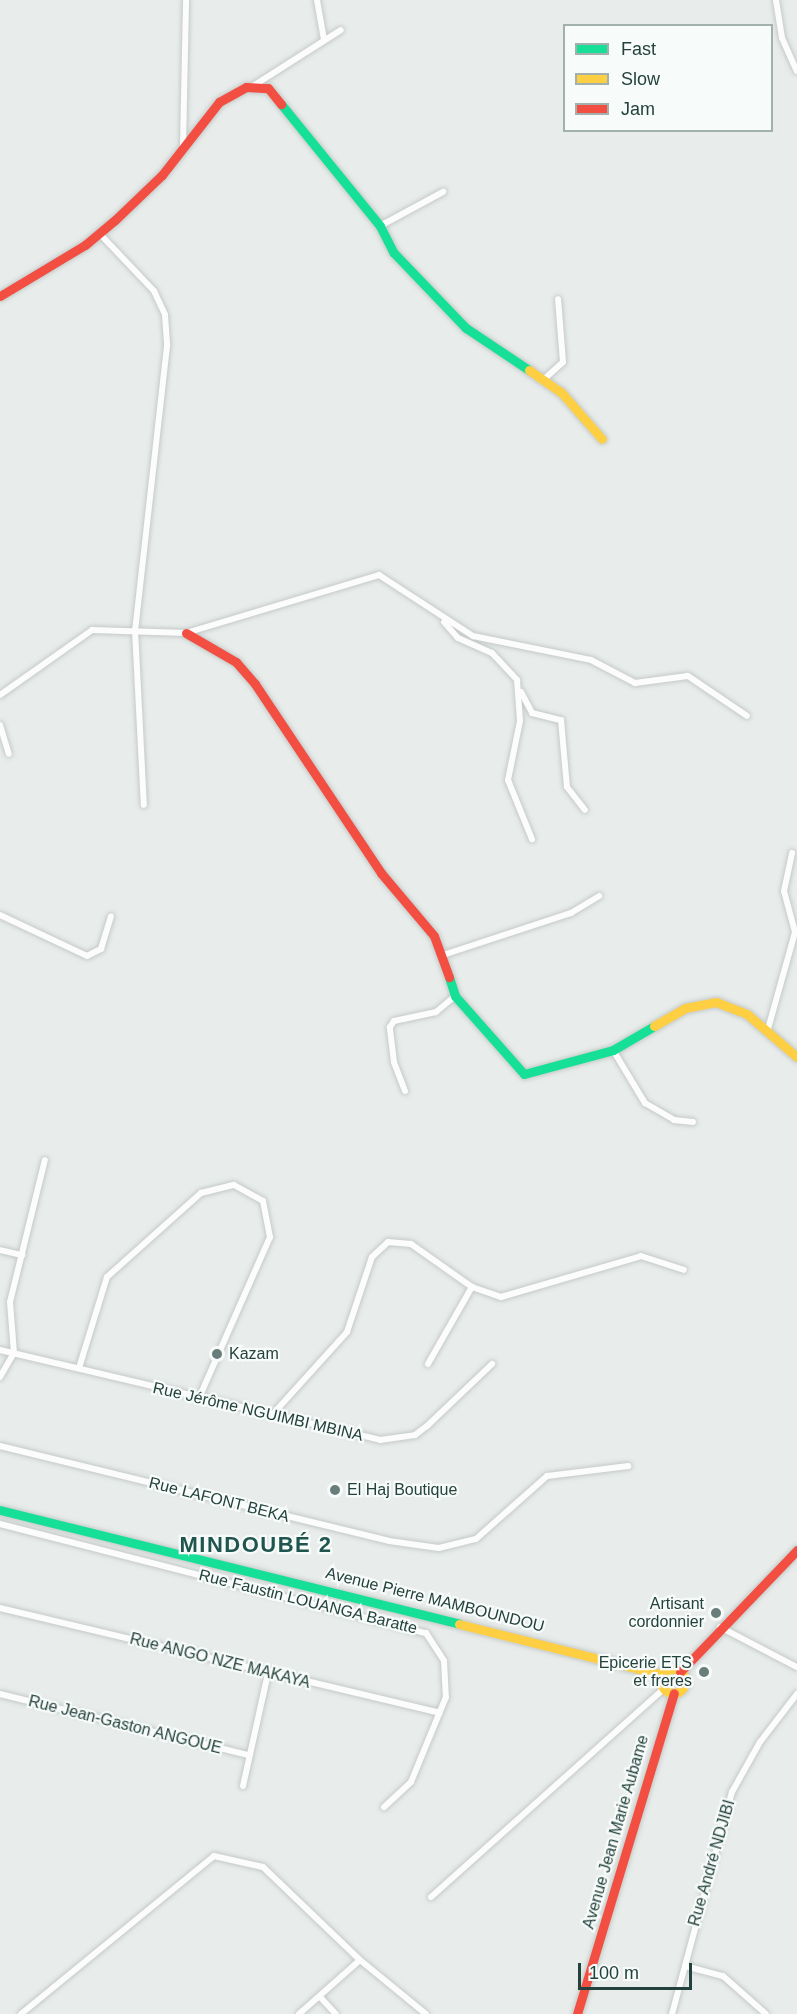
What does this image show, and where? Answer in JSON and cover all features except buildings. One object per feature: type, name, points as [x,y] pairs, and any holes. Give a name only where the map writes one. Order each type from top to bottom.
[{"type":"street","points":[[183,147],[186,0]]},
{"type":"street","points":[[317,0],[324,39]]},
{"type":"street","points":[[776,0],[782,38],[797,70]]},
{"type":"street","points":[[0,296],[99,233],[162,175],[219,102],[253,86],[340,30]]},
{"type":"street","points":[[253,86],[277,95],[380,226],[394,253],[465,328],[541,382],[561,392],[602,439]]},
{"type":"street","points":[[380,226],[443,192]]},
{"type":"street","points":[[99,233],[154,291],[165,315],[167,346],[135,630],[144,806]]},
{"type":"street","points":[[541,382],[563,362],[558,299]]},
{"type":"street","points":[[0,695],[92,630],[186,633],[367,575],[395,581],[444,622],[458,639],[503,662],[532,713],[561,720],[567,788],[585,810]]},
{"type":"street","points":[[444,622],[483,639],[591,660],[635,683],[688,676],[747,716]]},
{"type":"street","points":[[186,633],[244,670],[442,955],[455,996],[524,1074],[613,1050],[695,1004],[727,1004],[768,1029],[797,1057]]},
{"type":"street","points":[[521,692],[508,780],[532,839]]},
{"type":"street","points":[[0,724],[9,753]]},
{"type":"street","points":[[768,1029],[795,932],[784,891],[792,853]]},
{"type":"street","points":[[442,955],[571,913],[599,896]]},
{"type":"street","points":[[0,915],[87,956],[101,949],[111,917]]},
{"type":"street","points":[[405,1091],[390,1027],[394,1021],[436,1012],[455,996]]},
{"type":"street","points":[[613,1050],[645,1103],[674,1120],[693,1122]]},
{"type":"street","points":[[0,1377],[14,1353],[10,1302],[45,1160]]},
{"type":"street","points":[[79,1368],[107,1277],[193,1200],[216,1187],[234,1185],[263,1201],[270,1237],[199,1398]]},
{"type":"street","points":[[272,1415],[347,1332],[372,1257],[388,1242],[411,1244],[471,1287],[513,1295],[645,1255],[684,1270]]},
{"type":"street","points":[[0,1250],[22,1255]]},
{"type":"street","points":[[428,1365],[471,1287]]},
{"type":"street","name":"Rue Jérôme NGUIMBI MBINA","points":[[0,1350],[366,1438],[402,1438],[427,1426],[492,1364]]},
{"type":"street","name":"Rue LAFONT BEKA","points":[[0,1446],[389,1541],[439,1548],[476,1539],[547,1476],[628,1466]]},
{"type":"street","name":"Avenue Pierre MAMBOUNDOU","points":[[0,1510],[652,1670],[663,1675]]},
{"type":"street","name":"Rue Faustin LOUANGA Baratte","points":[[0,1524],[418,1629],[434,1642],[448,1673],[440,1713],[411,1782],[384,1807]]},
{"type":"street","points":[[664,1689],[663,1675],[680,1672],[720,1627],[797,1550]]},
{"type":"street","name":"Rue ANGO NZE MAKAYA","points":[[0,1608],[440,1713]]},
{"type":"street","points":[[720,1627],[797,1667]]},
{"type":"street","name":"Avenue Jean Marie Aubame","points":[[577,2014],[674,1693],[685,1683],[680,1672]]},
{"type":"street","points":[[243,1786],[268,1673]]},
{"type":"street","points":[[664,1689],[674,1693]]},
{"type":"street","points":[[431,1897],[664,1689]]},
{"type":"street","name":"Rue Jean-Gaston ANGOUE","points":[[0,1694],[249,1755]]},
{"type":"street","name":"Rue André NDJIBI","points":[[672,2014],[732,1792],[760,1742],[797,1694]]},
{"type":"street","points":[[21,2014],[214,1856],[263,1867],[360,1960],[426,2014]]},
{"type":"street","points":[[299,2014],[360,1960]]},
{"type":"street","points":[[685,1966],[723,1976],[766,2014]]},
{"type":"street","points":[[320,1997],[336,2014]]},
{"type":"traffic: fast","points":[[281,104],[380,226],[394,253],[466,328],[529,370]]},
{"type":"traffic: fast","points":[[449,977],[455,996],[524,1074],[613,1050],[654,1026]]},
{"type":"traffic: fast","points":[[0,1510],[459,1624]]},
{"type":"traffic: slow","points":[[529,370],[561,392],[602,439]]},
{"type":"traffic: slow","points":[[654,1026],[685,1008],[716,1002],[747,1014],[797,1057]]},
{"type":"traffic: slow","points":[[459,1624],[663,1675]]},
{"type":"traffic: slow","points":[[673,1669],[681,1673],[685,1681],[681,1689],[673,1693],[665,1689],[661,1681],[665,1673],[673,1669]]},
{"type":"traffic: jam","points":[[0,296],[85,245],[115,220],[162,175],[219,102],[246,87],[268,88],[281,104]]},
{"type":"traffic: jam","points":[[186,633],[236,662],[255,684],[381,873],[434,936],[449,977]]},
{"type":"traffic: jam","points":[[680,1672],[797,1550]]},
{"type":"traffic: jam","points":[[577,2014],[674,1693]]},
{"type":"place","name":"Kazam","points":[[217,1354]]},
{"type":"place","name":"El Haj Boutique","points":[[335,1490]]},
{"type":"place","name":"Artisant cordonnier","points":[[716,1613]]},
{"type":"place","name":"Epicerie ETS et freres","points":[[704,1672]]},
{"type":"district","name":"MINDOUBÉ 2","points":[[256,1545]]}]
